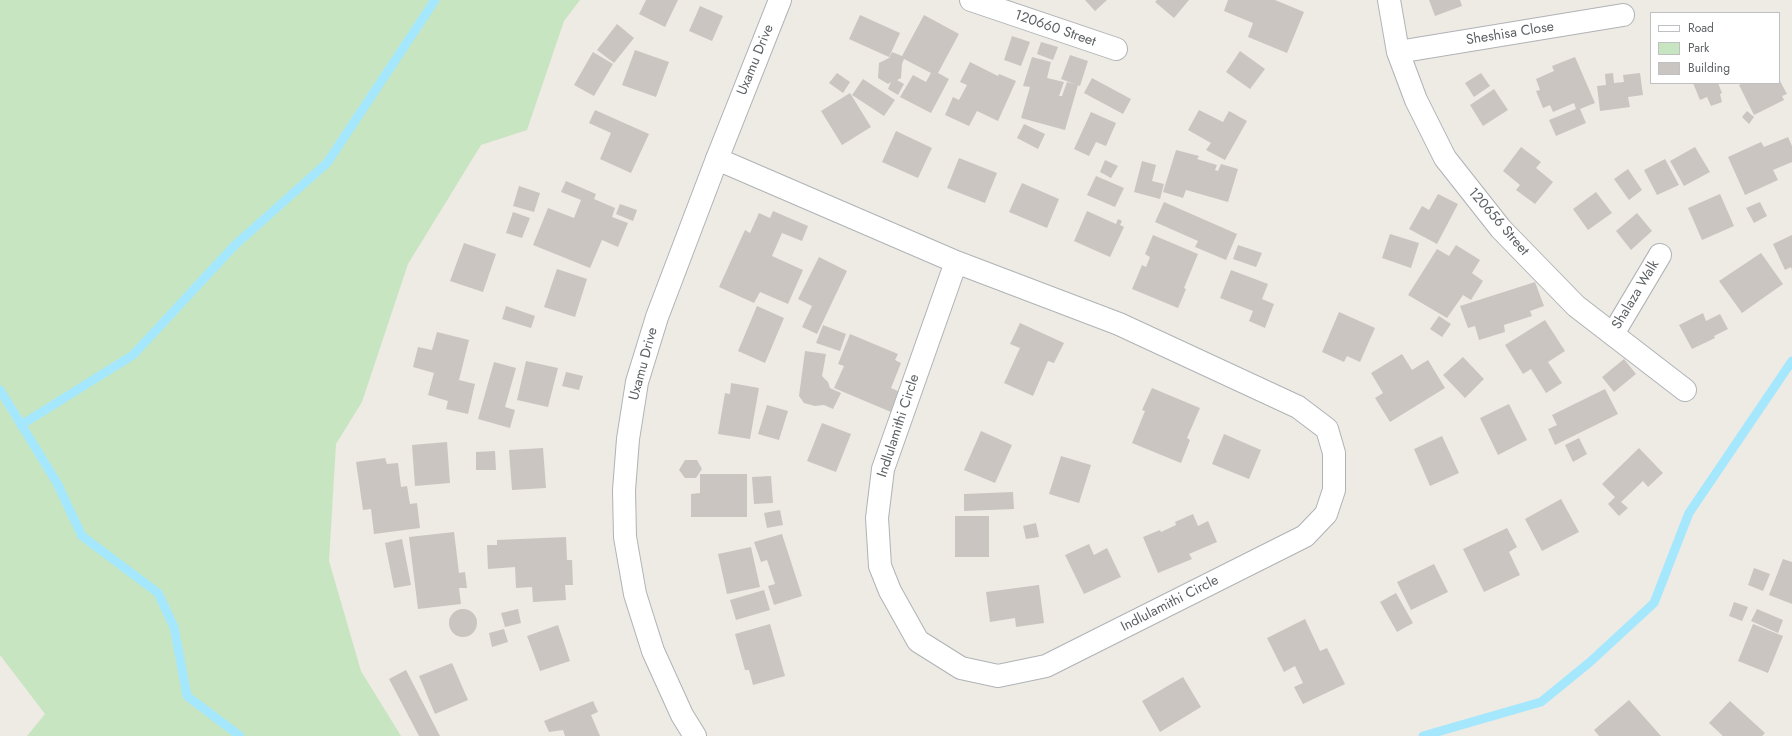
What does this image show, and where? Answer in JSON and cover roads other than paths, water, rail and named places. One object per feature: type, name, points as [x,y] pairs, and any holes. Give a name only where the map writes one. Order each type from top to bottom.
[{"type":"street","name":"Uxamu Drive","points":[[695,736],[682,715],[653,651],[635,594],[625,537],[624,490],[628,439],[637,382],[657,317],[717,159],[780,0]]},
{"type":"street","name":"120660 Street","points":[[971,0],[1116,49]]},
{"type":"street","name":"120656 Street","points":[[1389,0],[1398,52],[1416,100],[1445,158],[1501,229],[1576,306],[1685,390]]},
{"type":"street","name":"Sheshisa Close","points":[[1398,52],[1623,15]]},
{"type":"street","name":"Indlulamithi Circle","points":[[717,159],[956,262],[1119,324],[1298,407],[1327,429],[1334,453],[1334,490],[1326,514],[1305,536],[1046,666],[998,676],[961,668],[918,641],[890,591],[880,566],[876,518],[883,469],[956,262]]},
{"type":"street","name":"Shalaza Walk","points":[[1613,334],[1660,255]]},
{"type":"waterway","points":[[21,425],[133,355],[235,245],[327,163],[435,0]]},
{"type":"waterway","points":[[1423,736],[1541,702],[1590,662],[1654,603],[1689,513],[1792,361]]},
{"type":"waterway","points":[[0,390],[57,483],[82,536],[158,593],[174,627],[187,696],[240,736]]}]
